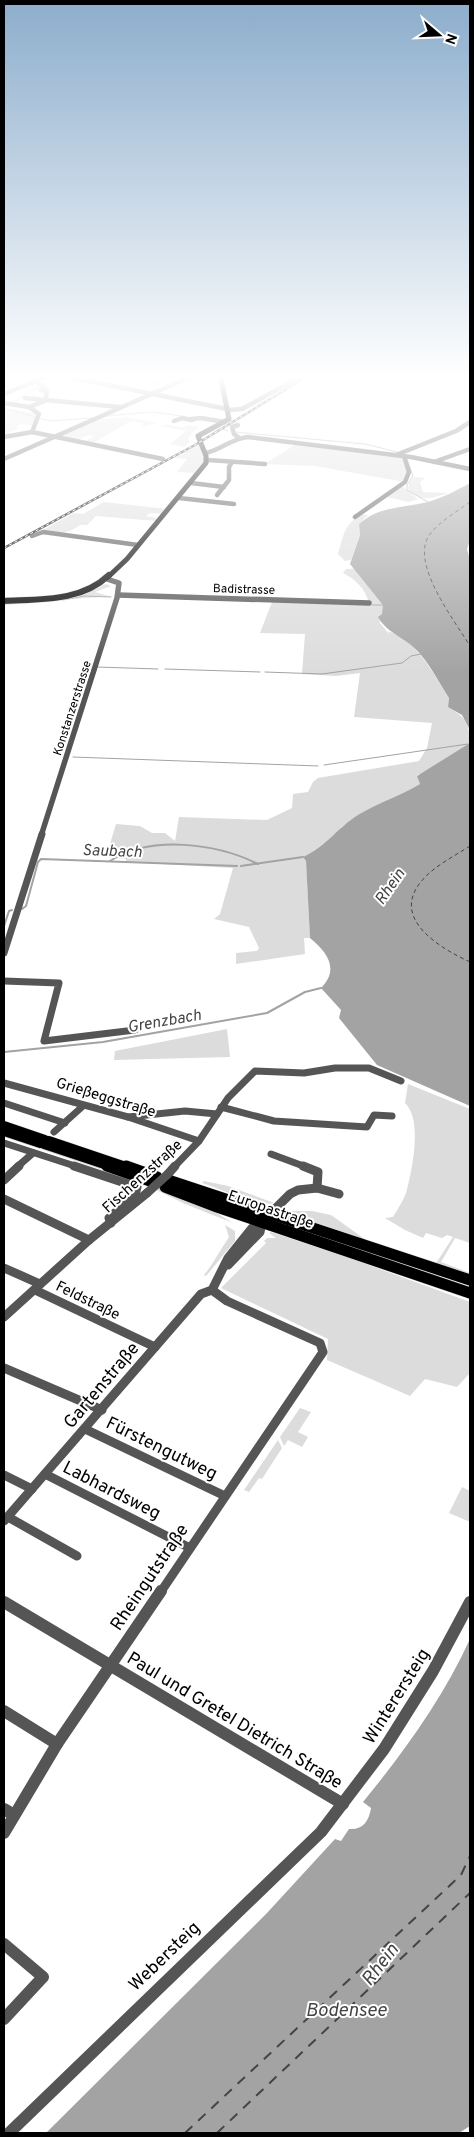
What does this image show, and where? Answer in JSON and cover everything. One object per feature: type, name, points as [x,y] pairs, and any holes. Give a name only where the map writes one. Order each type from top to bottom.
[{"type":"main road","points":[[4,601],[70,596],[90,590],[107,579],[179,498],[198,474]]},
{"type":"main road","points":[[4,1125],[155,1179]]},
{"type":"main road","points":[[4,1132],[47,1140]]},
{"type":"main road","name":"Europastraße","points":[[470,1280],[374,1246],[168,1184],[262,1222],[470,1293]]},
{"type":"street","points":[[217,495],[228,480],[228,474]]},
{"type":"street","points":[[355,517],[405,482],[410,474]]},
{"type":"street","points":[[191,483],[224,486]]},
{"type":"street","points":[[179,498],[234,504]]},
{"type":"street","points":[[32,536],[43,532],[138,545]]},
{"type":"street","points":[[107,579],[119,583],[118,595]]},
{"type":"street","name":"Badistrasse","points":[[118,595],[369,603]]},
{"type":"street","name":"Konstanzerstrasse","points":[[4,953],[16,909],[69,755],[118,595]]},
{"type":"street","points":[[4,981],[58,983],[44,1041],[135,1030]]},
{"type":"street","name":"Fischenzstraße","points":[[4,1316],[89,1240],[174,1169],[199,1141],[218,1110],[259,1070],[304,1073],[335,1068],[369,1068],[401,1081]]},
{"type":"street","name":"Grießeggstraße","points":[[4,1083],[48,1094],[199,1141]]},
{"type":"street","points":[[4,1103],[65,1123]]},
{"type":"street","points":[[47,1140],[83,1106]]},
{"type":"street","points":[[128,1118],[131,1115],[218,1110],[274,1121],[367,1128],[374,1115],[392,1116]]},
{"type":"street","points":[[4,1143],[137,1187],[135,1195],[109,1218],[111,1223]]},
{"type":"street","points":[[4,1180],[33,1153]]},
{"type":"street","points":[[271,1154],[318,1172],[317,1188]]},
{"type":"street","points":[[212,1290],[228,1258],[252,1228],[262,1222],[290,1194],[298,1190],[317,1188],[338,1194]]},
{"type":"street","points":[[4,1199],[89,1240]]},
{"type":"street","name":"Feldstraße","points":[[4,1268],[155,1347]]},
{"type":"street","name":"Rheingutstraße","points":[[4,1833],[9,1812],[323,1352],[320,1343],[227,1301],[212,1290]]},
{"type":"street","name":"Gartenstraße","points":[[77,1556],[6,1519],[86,1429],[201,1294],[212,1290]]},
{"type":"street","points":[[4,1368],[102,1410]]},
{"type":"street","name":"Fürstengutweg","points":[[86,1429],[225,1496]]},
{"type":"street","name":"Labhardsweg","points":[[46,1474],[190,1548]]},
{"type":"street","points":[[4,1475],[32,1489]]},
{"type":"street","name":"Paul und Gretel Dietrich Straße","points":[[4,1602],[343,1804]]},
{"type":"street","name":"Winterersteig","points":[[343,1804],[384,1750],[409,1711],[450,1642],[470,1602]]},
{"type":"street","points":[[4,1711],[57,1744]]},
{"type":"street","name":"Webersteig","points":[[9,2133],[250,1899],[285,1868],[321,1832],[343,1804]]},
{"type":"street","points":[[4,1944],[44,1978],[4,2018]]},
{"type":"shaded area","points":[[358,474],[408,474],[405,482]]},
{"type":"shaded area","points":[[414,477],[425,478],[420,482],[423,492],[448,493],[432,498],[417,496],[408,489],[409,483]]},
{"type":"shaded area","points":[[402,486],[418,499],[409,502],[387,497]]},
{"type":"shaded area","points":[[104,502],[167,509],[163,514],[150,513],[146,516],[155,518],[157,521],[96,516],[87,525],[80,525],[66,532],[41,531],[74,513],[83,514]]},
{"type":"shaded area","points":[[360,514],[368,515],[359,524],[360,534],[351,560],[345,561],[338,554],[343,536],[350,523]]},
{"type":"shaded area","points":[[367,568],[389,614],[379,616],[380,623],[389,634],[388,631],[408,642],[431,669],[449,698],[448,707],[466,722],[470,740],[470,757],[417,775],[420,784],[343,826],[319,851],[303,857],[306,861],[310,938],[304,938],[305,954],[236,964],[236,953],[257,951],[259,948],[249,927],[214,919],[220,914],[233,868],[126,862],[126,859],[106,857],[116,824],[140,826],[152,833],[165,833],[175,841],[179,817],[267,820],[292,808],[293,794],[308,792],[313,782],[318,778],[419,761],[427,748],[432,723],[354,717],[360,673],[336,676],[302,674],[305,634],[260,633],[272,602],[369,603],[359,585],[343,573],[346,569]]},
{"type":"shaded area","points":[[106,584],[111,586],[95,592],[112,597],[4,605],[4,603],[78,596]]},
{"type":"shaded area","points":[[227,1029],[230,1057],[114,1060],[115,1051]]},
{"type":"shaded area","points":[[408,1084],[470,1109],[470,1243],[455,1238],[441,1262],[470,1273],[470,1277],[435,1265],[453,1237],[447,1235],[442,1238],[426,1233],[423,1238],[385,1218],[393,1217],[400,1205],[406,1193],[411,1172],[415,1133],[414,1121],[405,1103]]},
{"type":"shaded area","points":[[4,1134],[151,1184],[210,1209],[233,1223],[185,1204],[142,1183],[4,1137]]},
{"type":"shaded area","points":[[204,1181],[228,1186],[274,1203],[266,1204],[248,1200],[202,1183]]},
{"type":"shaded area","points":[[281,1211],[312,1211],[331,1215],[366,1240]]},
{"type":"shaded area","points":[[225,1225],[235,1231],[235,1241],[206,1276],[204,1275],[229,1237]]},
{"type":"shaded area","points":[[271,1232],[347,1257],[470,1302],[470,1373],[457,1387],[425,1379],[410,1396],[327,1360],[328,1339],[221,1288],[266,1243],[264,1241],[267,1238],[276,1238],[269,1233]]},
{"type":"shaded area","points":[[300,1408],[311,1412],[298,1432],[308,1437],[302,1447],[288,1440],[284,1446],[280,1437]]},
{"type":"shaded area","points":[[278,1440],[282,1448],[262,1479],[259,1478],[249,1492],[244,1490]]},
{"type":"shaded area","points":[[462,1487],[470,1491],[470,1522],[449,1513]]},
{"type":"water","points":[[470,483],[470,540],[467,549],[470,560],[470,730],[462,715],[448,707],[449,698],[421,655],[410,644],[382,623],[378,617],[382,614],[383,605],[350,564],[360,535],[359,524],[367,518],[392,508],[433,500],[450,494]]},
{"type":"water","name":"Rhein","points":[[470,743],[470,1106],[377,1065],[339,1018],[341,1010],[321,988],[327,981],[330,968],[329,961],[322,949],[310,938],[306,861],[303,857],[325,843],[358,815],[420,784],[417,776]]},
{"type":"water","name":"Bodensee","points":[[470,1639],[470,2126],[459,2133],[46,2133],[267,1913],[335,1839],[341,1841],[349,1829],[358,1828],[364,1824],[369,1817],[371,1808],[363,1802],[422,1724],[448,1682]]},
{"type":"waterway","points":[[412,474],[413,476],[407,485],[407,490],[428,502]]},
{"type":"waterway","points":[[63,600],[84,596],[111,597]]},
{"type":"waterway","points":[[372,605],[383,605]]},
{"type":"waterway","points":[[265,672],[322,674],[402,663],[411,656],[421,654]]},
{"type":"waterway","points":[[97,667],[158,669]]},
{"type":"waterway","points":[[165,669],[260,672]]},
{"type":"waterway","points":[[324,765],[468,744]]},
{"type":"waterway","points":[[73,757],[318,766]]},
{"type":"waterway","points":[[110,861],[126,853],[145,848],[164,845],[184,845],[223,851],[257,864]]},
{"type":"waterway","name":"Saubach","points":[[257,864],[303,857]]},
{"type":"waterway","name":"Saubach","points":[[22,909],[26,906],[38,862],[41,859],[237,866]]},
{"type":"waterway","name":"Saubach","points":[[241,866],[257,864]]},
{"type":"waterway","name":"Saubach","points":[[4,926],[9,911],[12,910]]},
{"type":"waterway","name":"Grenzbach","points":[[4,1052],[103,1042],[267,1013],[305,992],[321,988]]},
{"type":"ferry route","points":[[470,502],[444,520],[431,533],[425,545],[425,559],[436,590],[470,646]]},
{"type":"ferry route","points":[[470,846],[425,877],[413,896],[412,909],[416,921],[424,932],[446,949],[470,962]]},
{"type":"ferry route","points":[[185,2133],[461,1875],[470,1856]]},
{"type":"ferry route","points":[[217,2133],[470,1893]]},
{"type":"railway","points":[[4,548],[142,474]]}]
